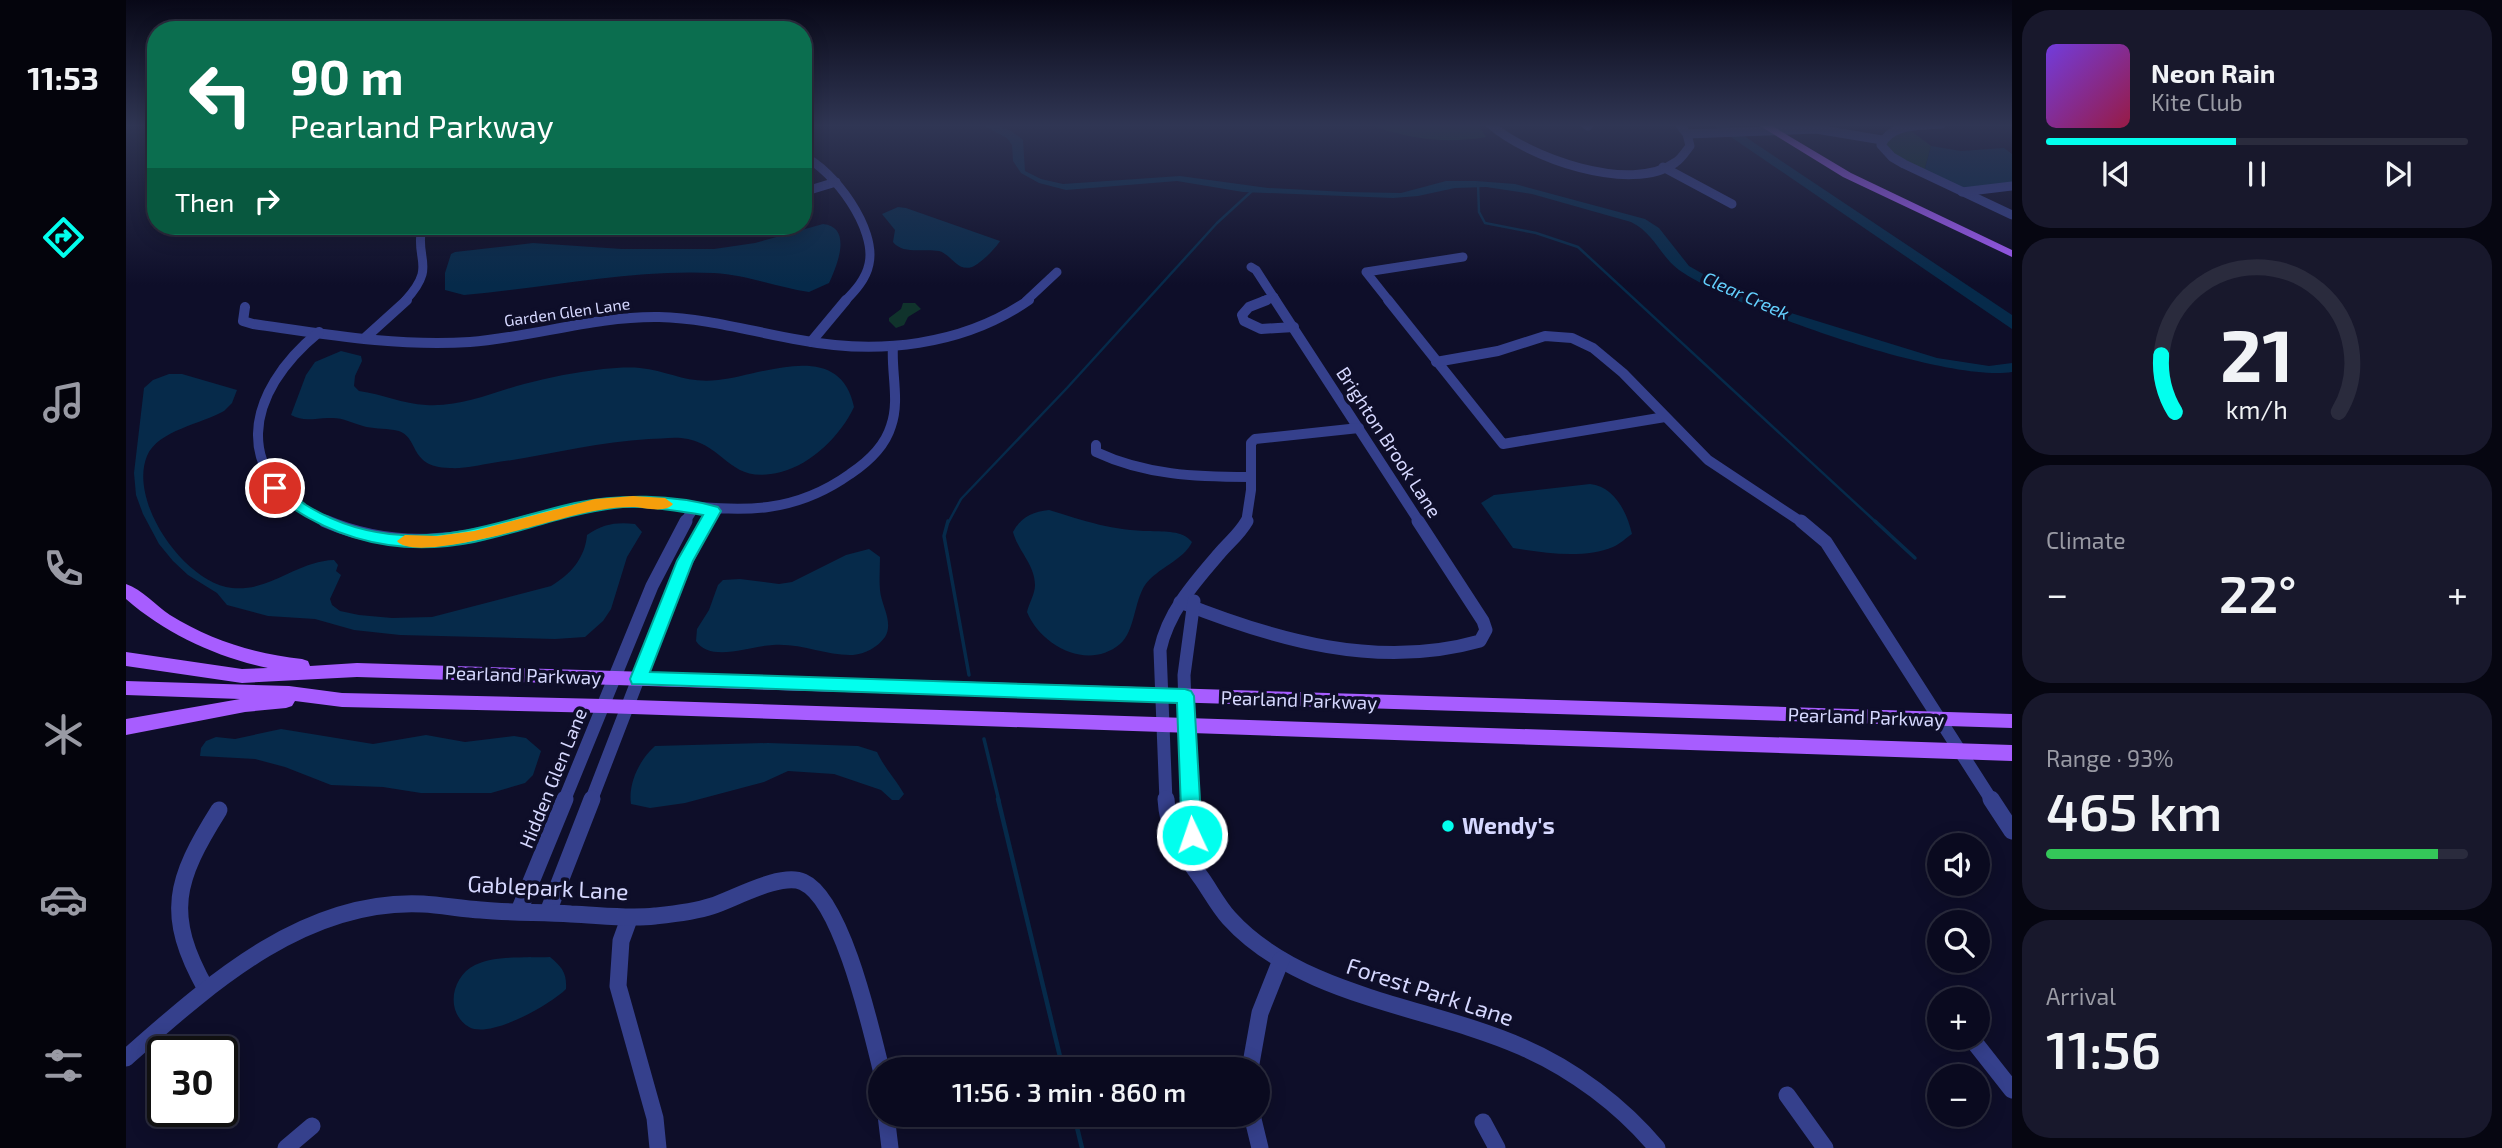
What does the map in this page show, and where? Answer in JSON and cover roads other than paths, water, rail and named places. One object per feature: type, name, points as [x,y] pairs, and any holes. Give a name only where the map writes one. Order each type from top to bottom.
[{"type":"main road","points":[[1852,178],[2012,254]]},
{"type":"main road","points":[[126,590],[141,605],[171,625],[228,649],[291,666],[356,670]]},
{"type":"main road","name":"Pearland Parkway","points":[[126,659],[242,676],[356,670],[2012,722]]},
{"type":"main road","name":"Pearland Parkway","points":[[126,688],[289,692],[342,700],[603,706],[2012,753]]},
{"type":"main road","points":[[126,727],[244,705],[342,700]]},
{"type":"street","points":[[811,342],[856,290],[866,273],[870,258],[867,232],[833,178]]},
{"type":"street","points":[[1683,178],[1732,204]]},
{"type":"street","points":[[1932,178],[2012,215]]},
{"type":"street","points":[[812,189],[836,182]]},
{"type":"street","points":[[1962,192],[2012,186]]},
{"type":"street","points":[[366,337],[408,297],[420,280],[424,261],[420,235]]},
{"type":"street","points":[[1463,257],[1366,272],[1503,444],[1665,417]]},
{"type":"street","name":"Brighton Brook Lane","points":[[1187,604],[1256,631],[1347,649],[1432,651],[1465,647],[1480,641],[1486,630],[1483,621],[1294,327],[1256,270],[1251,267]]},
{"type":"street","name":"Garden Glen Lane","points":[[245,307],[241,317],[247,323],[438,343],[472,342],[603,320],[659,317],[723,322],[811,342],[892,346],[954,334],[998,318],[1032,299],[1057,272]]},
{"type":"street","points":[[1274,298],[1249,307],[1242,315],[1244,321],[1261,329],[1294,327]]},
{"type":"street","points":[[319,332],[293,356],[271,385],[259,416],[256,435],[261,459],[275,488],[300,508],[332,526],[385,539],[437,541],[474,536],[595,505],[633,502],[713,511],[761,508],[792,501],[833,484],[863,464],[881,445],[893,423],[896,391],[892,346]]},
{"type":"street","points":[[1436,362],[1498,351],[1545,337],[1572,338],[1593,348],[1623,373],[1708,460],[1798,519],[1826,542],[1853,580],[2012,831]]},
{"type":"street","points":[[1196,872],[1186,727],[1187,604],[1196,583],[1222,551],[1239,536],[1247,521],[1251,443],[1255,439],[1359,428]]},
{"type":"street","points":[[1096,445],[1096,453],[1143,469],[1200,476],[1250,477]]},
{"type":"street","name":"Hidden Glen Lane","points":[[519,911],[664,561],[694,508]]},
{"type":"street","points":[[548,912],[685,561],[713,511]]},
{"type":"street","name":"Forest Park Lane","points":[[1187,604],[1164,631],[1160,650],[1163,771],[1169,827],[1178,846],[1230,918],[1252,939],[1281,960],[1334,984],[1521,1045],[1559,1065],[1602,1096],[1657,1148]]},
{"type":"street","points":[[206,989],[181,940],[177,919],[179,898],[191,856],[219,810]]},
{"type":"street","name":"Gablepark Lane","points":[[126,1058],[206,989],[244,961],[292,934],[354,912],[413,904],[629,919],[703,909],[774,883],[801,881],[821,900],[852,965],[878,1057]]},
{"type":"street","points":[[629,919],[621,941],[618,986],[654,1118],[658,1148]]},
{"type":"street","points":[[1251,1057],[1252,1037],[1262,998],[1281,960]]},
{"type":"street","points":[[1981,1050],[2012,1090]]},
{"type":"street","points":[[1787,1095],[1825,1148]]},
{"type":"street","points":[[1483,1122],[1497,1148]]},
{"type":"street","points":[[286,1148],[312,1126]]},
{"type":"street","points":[[887,1127],[890,1148]]},
{"type":"street","points":[[1255,1127],[1260,1148]]},
{"type":"water","points":[[1029,178],[1063,184],[1192,178],[1268,188],[1401,193],[1446,181],[1515,184],[1645,219],[1659,228],[1689,266],[1749,300],[1937,358],[1989,366],[2012,363],[2012,372],[1981,372],[1940,366],[1842,340],[1792,322],[1746,304],[1679,270],[1646,232],[1631,222],[1532,194],[1486,187],[1455,188],[1393,198],[1243,192],[1177,181],[1066,190]]},
{"type":"water","points":[[1790,178],[1806,178],[2012,315],[2012,329]]},
{"type":"water","points":[[1936,178],[2012,178],[2012,182],[1960,189]]},
{"type":"water","points":[[898,207],[1000,241],[979,263],[967,268],[958,265],[939,251],[902,248],[893,242],[895,230],[882,214]]},
{"type":"water","points":[[823,224],[832,227],[838,232],[840,248],[829,283],[809,292],[714,273],[620,276],[464,295],[445,290],[445,273],[451,254],[455,252],[533,243],[622,249],[714,249],[755,243],[784,235],[812,235],[812,227]]},
{"type":"water","points":[[341,351],[361,356],[362,361],[354,386],[359,391],[417,404],[464,402],[544,379],[603,369],[640,368],[707,381],[798,366],[817,367],[833,373],[846,386],[854,407],[833,438],[814,455],[793,468],[763,475],[738,469],[696,441],[677,438],[610,443],[471,467],[450,468],[426,462],[403,433],[340,419],[306,419],[291,415],[306,375],[315,362]]},
{"type":"water","points":[[169,374],[182,374],[237,390],[232,403],[224,411],[170,434],[153,447],[147,456],[143,475],[153,517],[165,537],[179,556],[196,572],[214,583],[232,588],[246,588],[271,581],[308,565],[334,560],[338,565],[336,571],[341,575],[330,599],[332,605],[340,611],[392,618],[432,617],[551,586],[576,565],[587,535],[610,525],[635,524],[642,532],[627,557],[611,609],[603,621],[585,637],[555,639],[400,635],[354,630],[315,619],[268,616],[227,605],[217,593],[188,575],[173,561],[159,544],[136,495],[134,473],[144,388],[153,380]]},
{"type":"water","points":[[1590,484],[1613,495],[1627,517],[1632,534],[1621,543],[1602,551],[1577,554],[1513,548],[1481,503],[1494,495]]},
{"type":"water","points":[[1049,510],[1112,527],[1178,534],[1192,542],[1183,554],[1145,585],[1129,632],[1120,644],[1107,652],[1080,655],[1067,651],[1043,635],[1027,612],[1034,592],[1034,578],[1013,532],[1028,516]]},
{"type":"water","points":[[869,549],[880,557],[880,590],[888,619],[885,637],[871,649],[858,654],[843,655],[773,645],[721,652],[702,648],[696,641],[697,629],[723,580],[740,579],[779,584],[792,582],[846,555]]},
{"type":"water","points":[[281,729],[373,744],[426,735],[465,742],[514,736],[526,738],[541,751],[533,775],[525,783],[491,793],[421,793],[383,787],[331,785],[285,767],[255,759],[200,756],[206,741],[216,737],[235,739]]},
{"type":"water","points":[[768,743],[858,746],[877,752],[904,794],[899,800],[892,800],[881,790],[834,774],[788,771],[764,782],[685,803],[650,808],[631,804],[631,788],[636,773],[655,746]]},
{"type":"water","points":[[550,957],[565,974],[566,989],[534,1011],[505,1024],[479,1029],[469,1027],[456,1013],[456,985],[467,970],[475,965],[492,960]]},
{"type":"waterway","points":[[1478,184],[1479,212],[1485,223],[1536,233],[1578,247],[1877,523]]},
{"type":"waterway","points":[[948,523],[961,499],[1067,388],[1217,223],[1252,191]]},
{"type":"waterway","points":[[948,521],[944,536],[969,675]]},
{"type":"waterway","points":[[1875,521],[1915,558]]},
{"type":"waterway","points":[[984,739],[999,801]]},
{"type":"waterway","points":[[998,799],[1060,1057]]},
{"type":"waterway","points":[[1077,1127],[1082,1148]]},
{"type":"place","name":"Wendy's","points":[[1448,826]]},
{"type":"water label","name":"Clear Creek","points":[[1746,296]]}]
